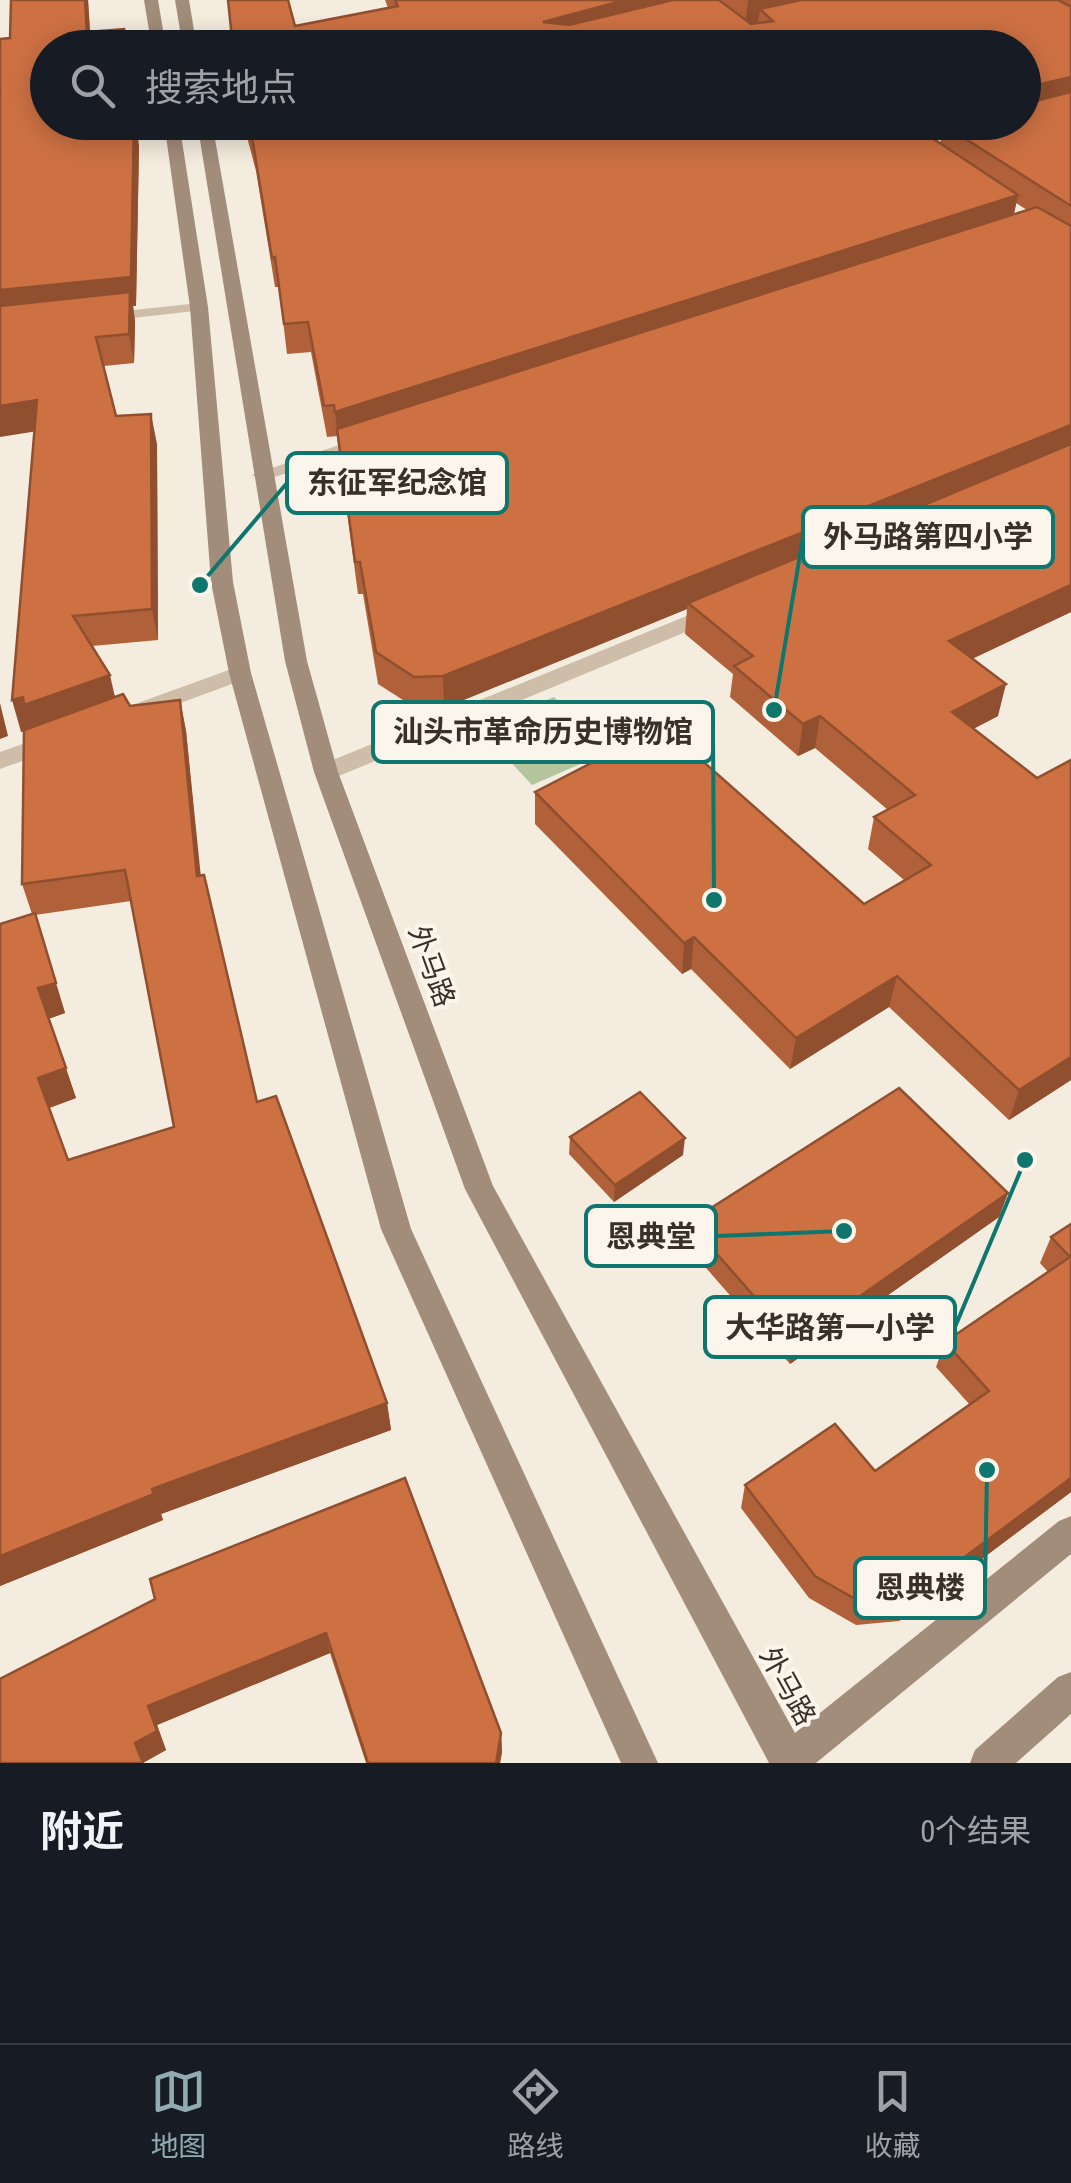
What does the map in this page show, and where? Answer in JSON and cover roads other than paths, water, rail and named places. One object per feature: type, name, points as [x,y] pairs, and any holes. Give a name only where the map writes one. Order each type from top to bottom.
[{"type":"street","points":[[151,0],[156,30]]},
{"type":"street","points":[[182,0],[187,30]]},
{"type":"street","points":[[175,140],[199,307],[222,582],[240,673],[396,1229],[640,1763]]},
{"type":"street","name":"外马路","points":[[207,140],[296,661],[326,772],[480,1189],[790,1762]]},
{"type":"street","points":[[262,475],[393,434]]},
{"type":"street","points":[[326,772],[742,600]]},
{"type":"street","points":[[111,720],[240,673]]},
{"type":"street","points":[[0,760],[74,734]]},
{"type":"street","points":[[790,1762],[1071,1532]]},
{"type":"street","points":[[988,1763],[1071,1690]]},
{"type":"lane","points":[[80,320],[199,307]]},
{"type":"place","name":"东征军纪念馆","points":[[200,585]]},
{"type":"place","name":"外马路第四小学","points":[[774,710]]},
{"type":"place","name":"汕头市革命历史博物馆","points":[[714,900]]},
{"type":"place","name":"大华路第一小学","points":[[1025,1160]]},
{"type":"place","name":"恩典堂","points":[[844,1231]]},
{"type":"place","name":"恩典楼","points":[[987,1470]]}]
